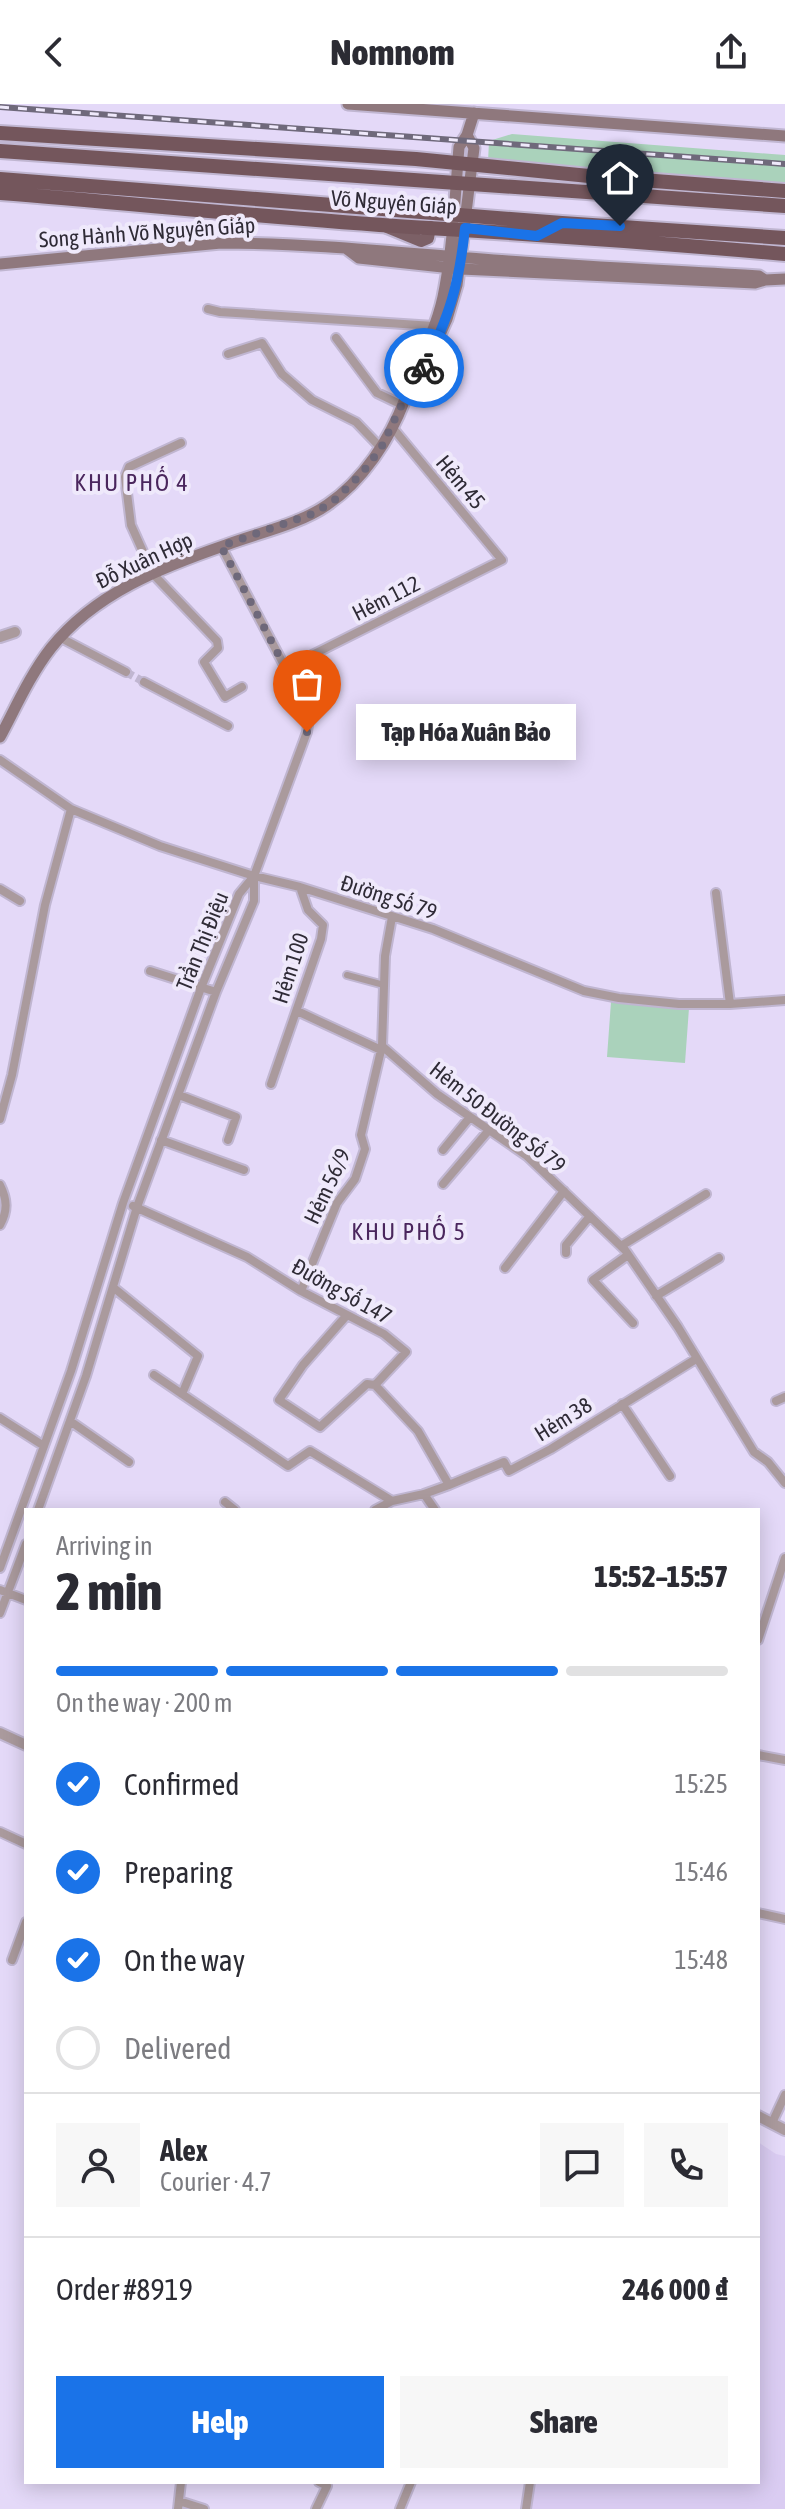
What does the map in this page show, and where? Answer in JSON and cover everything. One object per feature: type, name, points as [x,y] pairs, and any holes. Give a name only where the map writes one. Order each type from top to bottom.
[{"type":"highway","name":"Võ Nguyên Giáp","points":[[0,133],[465,163],[785,191]]},
{"type":"highway","name":"Võ Nguyên Giáp","points":[[0,151],[785,206]]},
{"type":"highway","name":"Võ Nguyên Giáp","points":[[0,179],[413,211],[537,236],[785,254]]},
{"type":"highway","name":"Võ Nguyên Giáp","points":[[0,193],[430,227],[459,221],[562,223],[785,238]]},
{"type":"highway","points":[[413,211],[430,227]]},
{"type":"highway","points":[[537,236],[562,223]]},
{"type":"main road","points":[[348,104],[785,136]]},
{"type":"main road","name":"Đỗ Xuân Hợp","points":[[404,401],[415,388],[447,319],[461,263],[459,221],[465,163],[474,148],[467,135],[474,113]]},
{"type":"main road","name":"Đỗ Xuân Hợp","points":[[0,737],[28,683],[52,648],[88,610],[153,574],[315,513],[336,499],[363,472],[392,427],[434,326],[459,221]]},
{"type":"main road","name":"Song Hành Võ Nguyên Giáp","points":[[0,264],[221,243],[345,247],[359,258],[759,276],[765,280]]},
{"type":"main road","name":"Song Hành Võ Nguyên Giáp","points":[[461,263],[544,274],[755,283],[784,280]]},
{"type":"street","points":[[208,309],[434,326]]},
{"type":"street","points":[[336,338],[377,393],[404,401]]},
{"type":"street","points":[[228,354],[262,343],[282,374],[312,400],[356,422],[381,448]]},
{"type":"street","name":"Hẻm 45","points":[[392,427],[502,560]]},
{"type":"street","points":[[181,443],[129,467],[125,477],[131,525],[153,574],[217,641],[218,648],[204,662],[225,697],[242,687]]},
{"type":"street","points":[[221,546],[309,718],[307,732],[254,876]]},
{"type":"street","name":"Hẻm 112","points":[[286,668],[502,560]]},
{"type":"street","points":[[0,637],[15,632]]},
{"type":"street","points":[[61,638],[126,672]]},
{"type":"street","points":[[144,682],[228,726]]},
{"type":"street","name":"Đường Số 79","points":[[0,760],[71,809],[160,846],[433,929],[584,991],[664,1002],[730,1004],[785,1000]]},
{"type":"street","points":[[0,1119],[12,1075],[45,905],[71,809]]},
{"type":"street","name":"Trần Thị Điệu","points":[[0,1568],[71,1371],[123,1203],[201,988],[239,894],[254,876]]},
{"type":"street","name":"Trần Thị Điệu","points":[[39,1508],[86,1376],[137,1207],[216,992],[254,901],[254,876]]},
{"type":"street","name":"Hẻm 100","points":[[271,1084],[321,939],[323,925],[308,910],[300,887]]},
{"type":"street","points":[[0,889],[20,901]]},
{"type":"street","points":[[716,893],[730,1004]]},
{"type":"street","points":[[381,1048],[385,956],[392,917]]},
{"type":"street","points":[[150,971],[216,992]]},
{"type":"street","points":[[347,975],[384,985]]},
{"type":"street","name":"Hẻm 50 Đường Số 79","points":[[297,1011],[381,1048],[437,1094],[527,1156],[590,1216],[628,1255],[754,1452],[768,1462],[785,1483]]},
{"type":"street","name":"Hẻm 56/9","points":[[301,1291],[337,1203],[355,1179],[365,1149],[361,1135],[381,1048]]},
{"type":"street","points":[[179,1095],[236,1117],[228,1140]]},
{"type":"street","points":[[443,1150],[470,1117]]},
{"type":"street","points":[[443,1184],[489,1130]]},
{"type":"street","points":[[161,1140],[244,1170]]},
{"type":"street","points":[[0,1185],[5,1195],[6,1214],[0,1225]]},
{"type":"street","points":[[505,1268],[564,1191]]},
{"type":"street","points":[[621,1246],[706,1194]]},
{"type":"street","name":"Đường Số 147","points":[[123,1203],[247,1257],[301,1291],[384,1334],[406,1352],[375,1385]]},
{"type":"street","points":[[566,1253],[566,1245],[590,1216]]},
{"type":"street","points":[[628,1255],[593,1280],[633,1323]]},
{"type":"street","points":[[656,1296],[719,1258]]},
{"type":"street","points":[[114,1288],[198,1356],[182,1394]]},
{"type":"street","points":[[347,1315],[303,1365],[279,1400],[320,1427],[367,1384],[375,1385],[418,1431],[449,1485],[392,1501],[379,1508]]},
{"type":"street","name":"Hẻm 38","points":[[449,1485],[504,1462],[509,1471],[551,1449],[696,1359]]},
{"type":"street","points":[[71,1371],[86,1376]]},
{"type":"street","points":[[154,1375],[288,1466],[310,1451],[392,1501]]},
{"type":"street","points":[[622,1404],[670,1476]]},
{"type":"street","points":[[0,1418],[44,1446]]},
{"type":"street","points":[[70,1421],[129,1462]]},
{"type":"street","points":[[424,1494],[434,1508]]},
{"type":"street","points":[[225,1502],[232,1508]]},
{"type":"street","points":[[0,1613],[4,1591],[24,1548]]},
{"type":"street","points":[[760,1634],[785,1558]]},
{"type":"street","points":[[4,1591],[24,1599]]},
{"type":"street","points":[[0,1733],[24,1744]]},
{"type":"street","points":[[760,1755],[785,1760]]},
{"type":"street","points":[[0,1832],[24,1843]]},
{"type":"street","points":[[760,1913],[785,1919]]},
{"type":"street","points":[[12,1960],[24,1927]]},
{"type":"street","points":[[772,2123],[785,2095]]},
{"type":"street","points":[[760,2117],[785,2130]]},
{"type":"street","points":[[181,2484],[178,2505],[204,2509]]},
{"type":"street","points":[[316,2509],[327,2486],[323,2484]]},
{"type":"street","points":[[400,2509],[410,2484]]},
{"type":"street","points":[[526,2509],[530,2484]]},
{"type":"shaded area","points":[[760,2143],[785,2156],[785,2509],[528,2509],[532,2484],[760,2484]]},
{"type":"green space","points":[[512,134],[785,155],[785,185],[488,162],[489,141]]},
{"type":"green space","points":[[611,1002],[689,1008],[685,1063],[607,1057]]},
{"type":"tunnel","points":[[126,672],[144,682]]},
{"type":"railway","points":[[0,107],[785,164]]},
{"type":"way so far","points":[[307,732],[309,718],[294,684],[221,546],[315,513],[336,499],[381,448],[405,398],[415,388],[424,368]]},
{"type":"place","name":"Tạp Hóa Xuân Bảo","points":[[307,732]]},
{"type":"district","name":"KHU PHỐ 4","points":[[132,483]]},
{"type":"district","name":"KHU PHỐ 5","points":[[409,1232]]},
{"type":"route","points":[[424,368],[454,299],[465,228],[537,236],[562,223],[620,226]]}]
